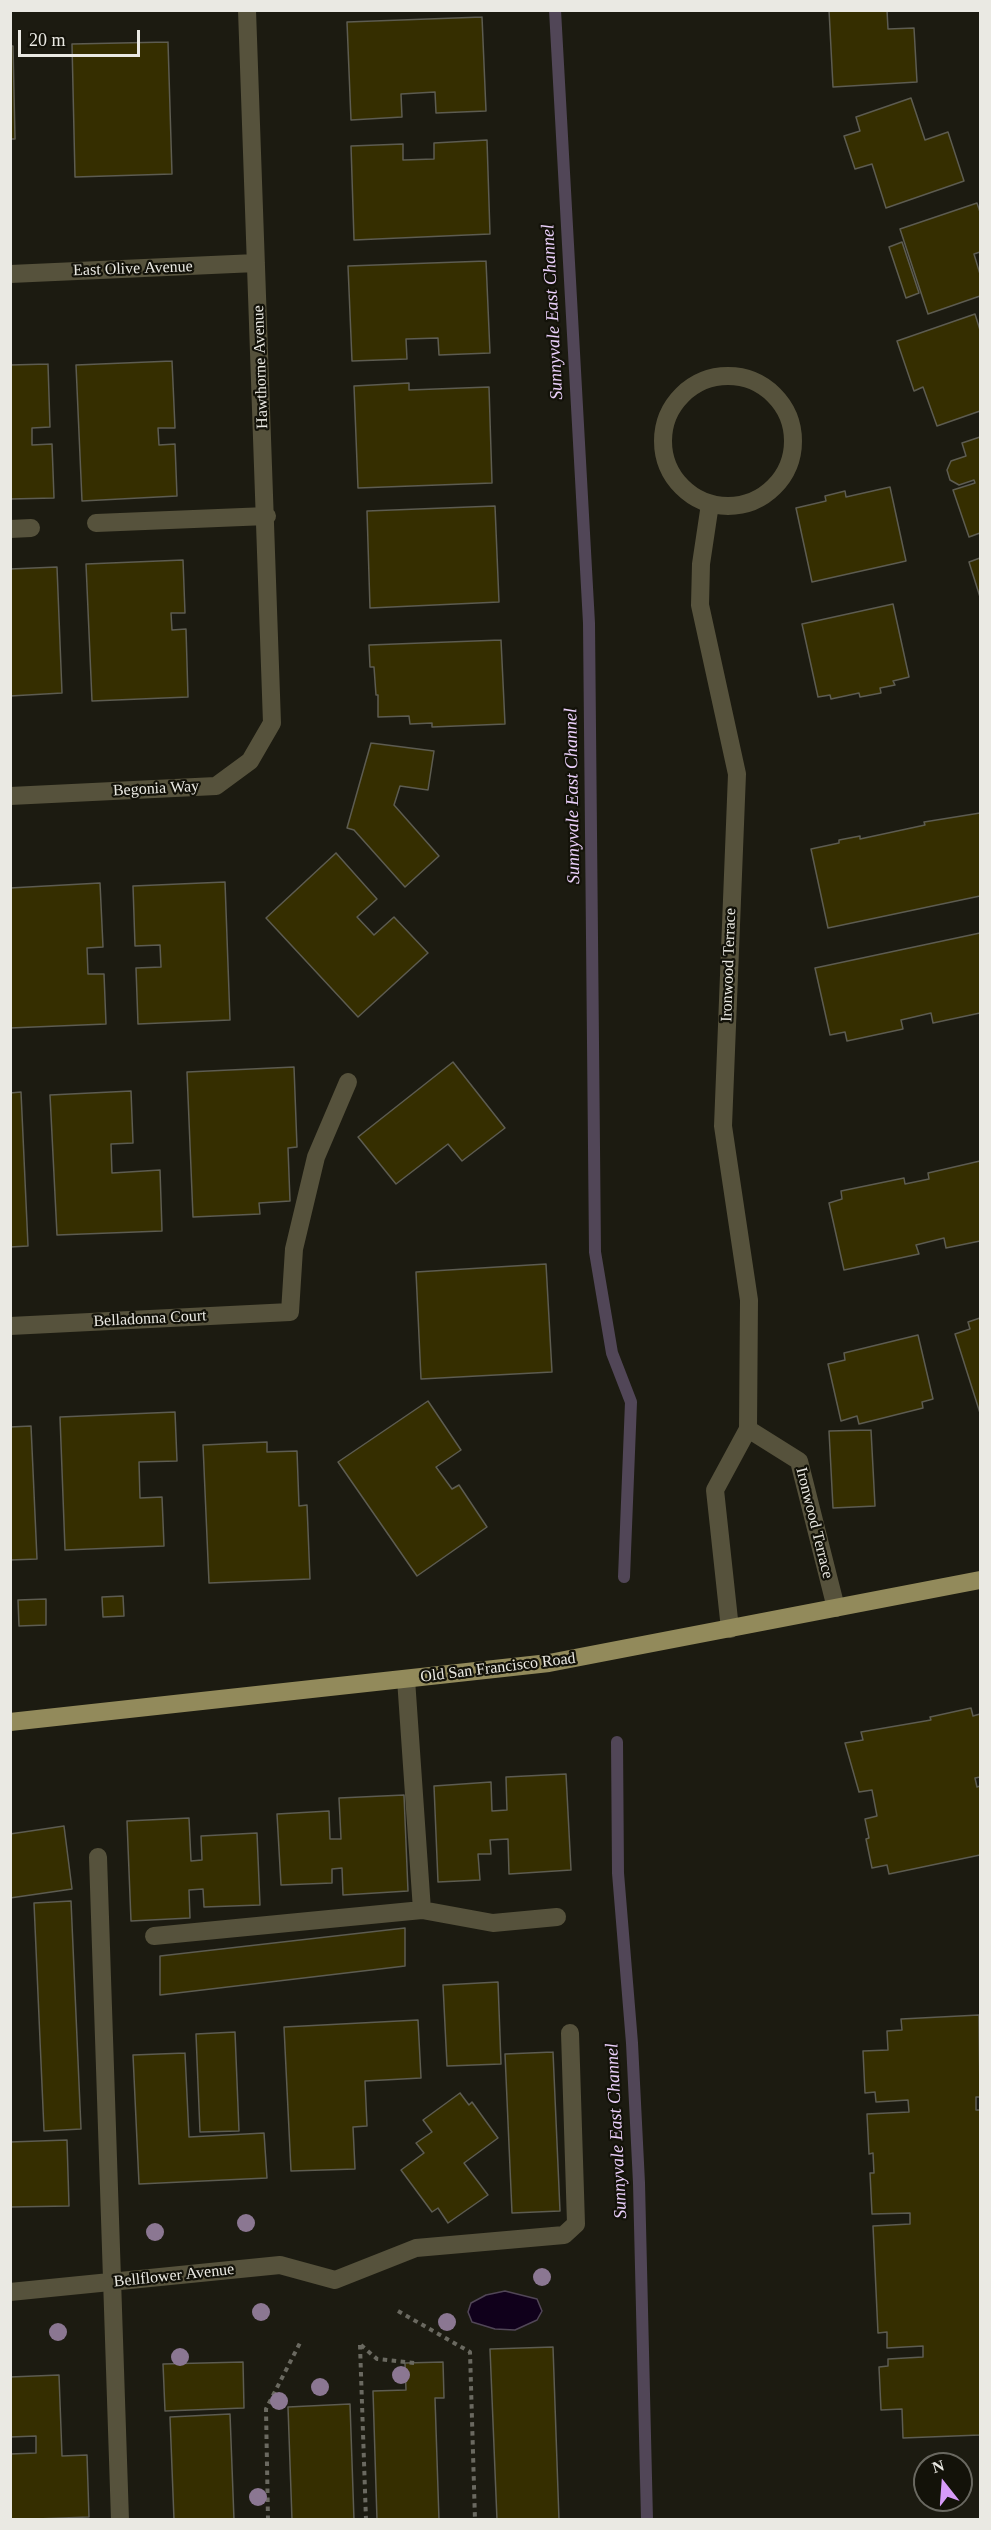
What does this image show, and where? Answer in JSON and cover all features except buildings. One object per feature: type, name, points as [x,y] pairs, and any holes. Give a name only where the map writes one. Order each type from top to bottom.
[{"type":"main road","name":"Old San Francisco Road","points":[[10,1722],[549,1664],[981,1580]]},
{"type":"street","name":"Hawthorne Avenue","points":[[247,10],[267,516],[272,723]]},
{"type":"street","name":"East Olive Avenue","points":[[10,274],[256,263]]},
{"type":"street","points":[[714,377],[735,377],[756,382],[774,394],[790,422],[793,432],[792,453],[785,474],[771,490],[752,502],[731,506],[710,504],[690,494],[675,479],[666,460],[663,439],[667,418],[678,400],[694,386],[714,377]]},
{"type":"street","name":"Ironwood Terrace","points":[[710,504],[701,564],[700,605],[737,774],[723,1126],[748,1300],[748,1429],[715,1490],[730,1629]]},
{"type":"street","points":[[96,523],[267,516]]},
{"type":"street","points":[[10,529],[31,528]]},
{"type":"street","name":"Begonia Way","points":[[10,796],[216,786],[250,761],[272,723]]},
{"type":"street","name":"Belladonna Court","points":[[10,1326],[290,1312],[294,1249],[316,1157],[348,1082]]},
{"type":"street","name":"Ironwood Terrace","points":[[748,1429],[799,1461],[836,1608]]},
{"type":"street","points":[[406,1679],[422,1910]]},
{"type":"street","points":[[98,1857],[120,2520]]},
{"type":"street","points":[[154,1936],[422,1910],[493,1923],[557,1917]]},
{"type":"street","name":"Bellflower Avenue","points":[[10,2292],[280,2265],[335,2280],[417,2248],[564,2235],[576,2224],[570,2034]]},
{"type":"path","points":[[398,2311],[470,2352],[475,2520]]},
{"type":"path","points":[[268,2520],[266,2409],[301,2342]]},
{"type":"path","points":[[366,2520],[360,2345],[377,2359],[416,2363]]},
{"type":"shaded area","points":[[505,2291],[537,2299],[542,2311],[537,2320],[515,2330],[495,2329],[472,2322],[468,2312],[471,2303],[486,2295]]},
{"type":"waterway","name":"Sunnyvale East Channel","points":[[555,10],[589,623],[595,1252],[612,1353],[631,1402],[624,1577]]},
{"type":"waterway","name":"Sunnyvale East Channel","points":[[617,1742],[618,1873],[632,2043],[639,2183],[647,2520]]}]
